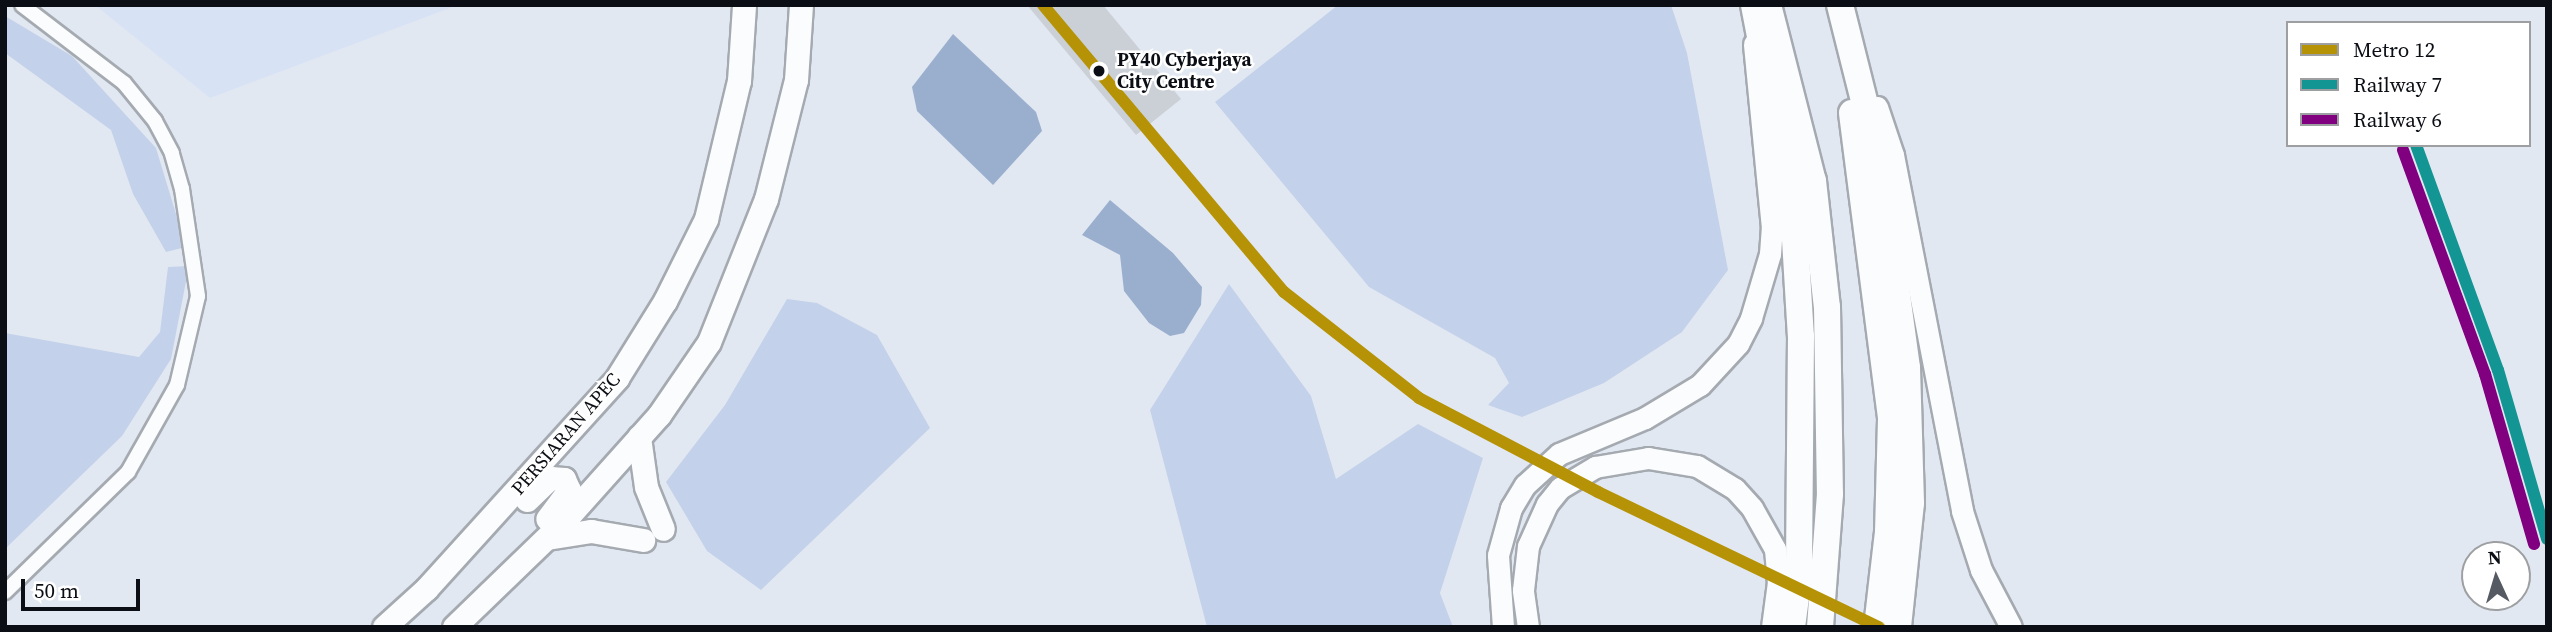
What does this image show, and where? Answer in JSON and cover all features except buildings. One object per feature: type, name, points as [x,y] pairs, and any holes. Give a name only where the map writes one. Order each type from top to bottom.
[{"type":"highway","points":[[1828,5],[1852,106],[1891,419],[1888,531],[1877,627]]},
{"type":"highway","points":[[1842,5],[1878,156],[1908,368],[1911,503],[1898,627]]},
{"type":"highway","points":[[1759,9],[1793,207],[1801,336],[1799,575],[1792,627]]},
{"type":"highway","points":[[1759,9],[1813,181],[1828,307],[1830,494],[1820,627]]},
{"type":"main road","name":"PERSIARAN APEC","points":[[384,627],[426,589],[617,378],[665,301],[706,219],[739,81],[744,5]]},
{"type":"main road","points":[[459,621],[547,538],[639,437],[709,342],[744,260],[796,80],[801,5]]},
{"type":"main road","points":[[547,538],[591,531],[653,534],[639,437]]},
{"type":"main road","points":[[426,589],[453,575],[550,478],[564,479],[569,489],[561,504],[476,594],[459,621]]},
{"type":"street","points":[[5,593],[128,472],[177,385],[198,296],[182,189],[155,121],[124,83],[22,5]]},
{"type":"street","points":[[1842,5],[1893,155],[1962,511],[1981,570],[2011,625]]},
{"type":"street","points":[[1503,627],[1498,555],[1511,508],[1525,485],[1559,454],[1645,418],[1700,385],[1738,344],[1751,317],[1770,254],[1772,228],[1754,83],[1759,9]]},
{"type":"street","points":[[1528,627],[1526,556],[1547,504],[1560,488],[1595,467],[1648,458],[1697,466],[1735,489],[1752,508],[1775,549],[1779,582],[1772,627]]},
{"type":"shaded area","points":[[95,5],[458,5],[210,98]]},
{"type":"shaded area","points":[[1338,5],[1671,5],[1687,53],[1728,270],[1682,332],[1604,383],[1522,417],[1488,405],[1509,383],[1495,358],[1369,287],[1215,102]]},
{"type":"shaded area","points":[[5,16],[72,56],[156,148],[186,247],[166,252],[133,194],[111,130],[5,53]]},
{"type":"shaded area","points":[[953,34],[1036,112],[1042,131],[993,185],[917,111],[912,87]]},
{"type":"shaded area","points":[[1110,200],[1173,253],[1202,287],[1201,305],[1184,333],[1170,336],[1149,323],[1124,291],[1120,255],[1082,235]]},
{"type":"shaded area","points":[[189,266],[171,359],[122,436],[5,549],[5,333],[139,357],[160,332],[168,267]]},
{"type":"shaded area","points":[[1229,284],[1311,396],[1336,479],[1418,424],[1483,458],[1440,593],[1453,627],[1207,627],[1150,410]]},
{"type":"shaded area","points":[[787,299],[817,303],[877,335],[930,428],[761,590],[707,551],[666,482],[725,405]]},
{"type":"metro line","name":"12","points":[[1043,5],[1284,292],[1419,398],[1598,492],[1879,627]]},
{"type":"rail line","name":"7","points":[[2417,147],[2498,370],[2547,539]]},
{"type":"rail line","name":"6","points":[[2403,150],[2485,374],[2534,544]]},
{"type":"place","name":"PY40 Cyberjaya City Centre","points":[[1099,71]]}]
